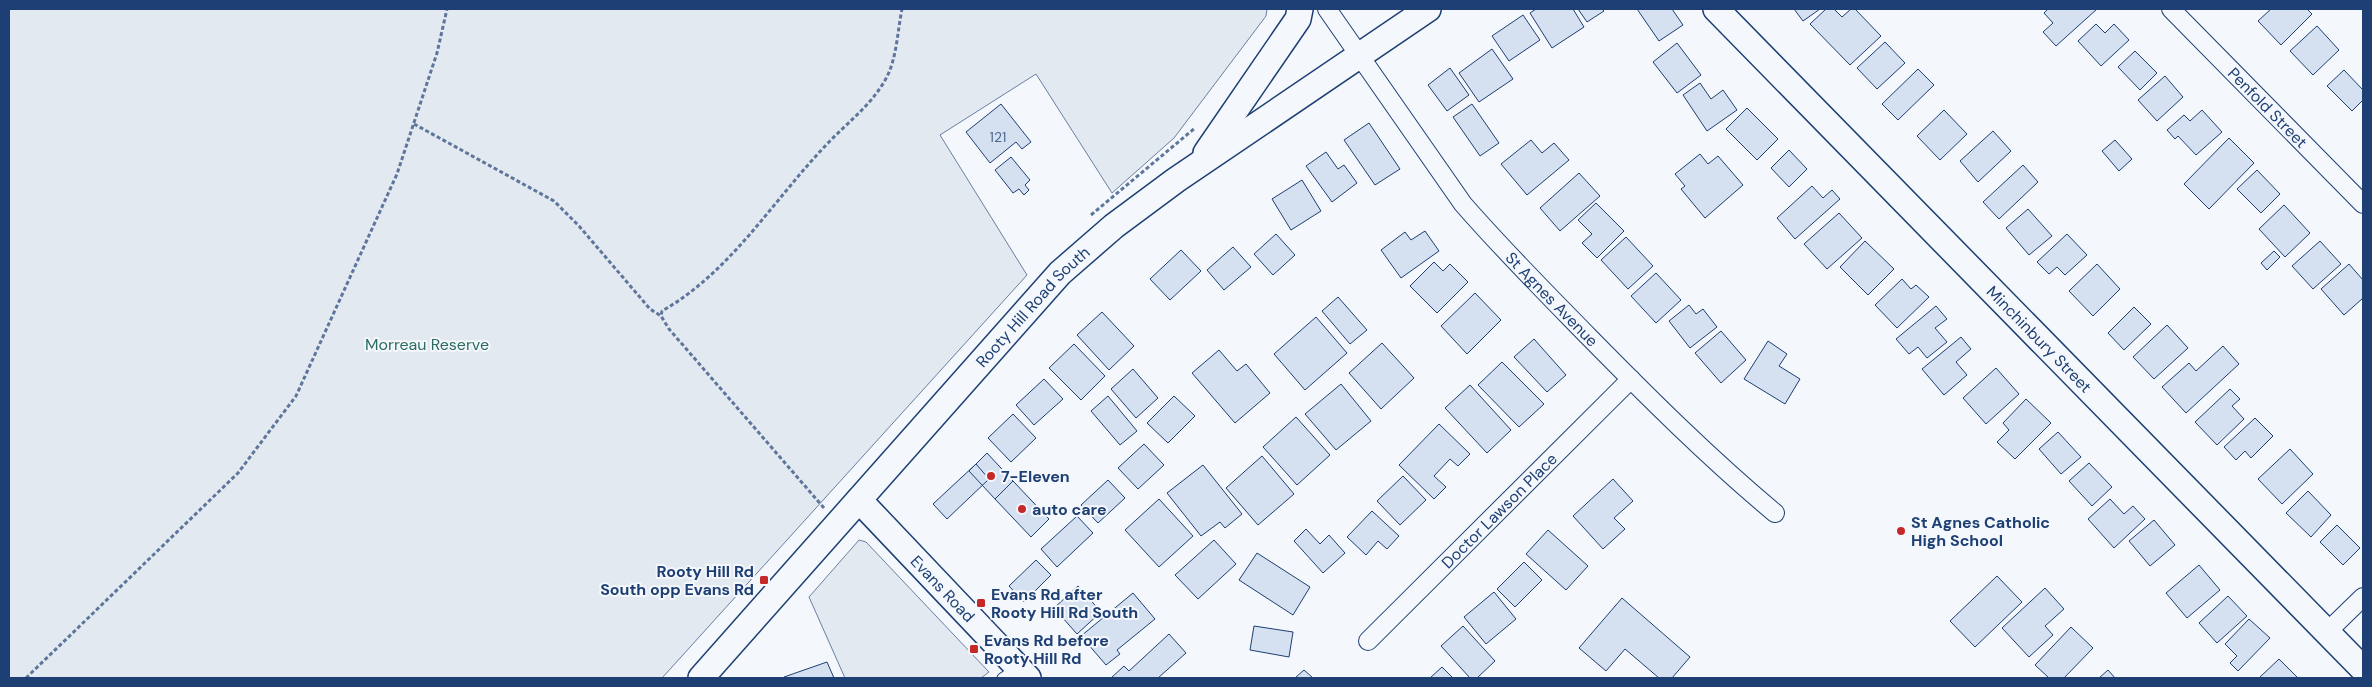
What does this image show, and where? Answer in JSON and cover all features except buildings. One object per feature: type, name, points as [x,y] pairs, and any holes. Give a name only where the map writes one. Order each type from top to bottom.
[{"type":"main road","points":[[1197,166],[1292,29],[1298,19],[1300,9]]},
{"type":"main road","name":"Rooty Hill Road South","points":[[701,678],[1060,273],[1114,226],[1197,166],[1428,9]]},
{"type":"main road","name":"Minchinbury Street","points":[[1716,9],[2363,669]]},
{"type":"main road","name":"Evans Road","points":[[859,500],[1016,675]]},
{"type":"street","name":"St Agnes Avenue","points":[[1327,9],[1463,204],[1488,234],[1631,379],[1741,485],[1775,513]]},
{"type":"street","name":"Penfold Street","points":[[2171,9],[2363,204]]},
{"type":"street","name":"Doctor Lawson Place","points":[[1368,641],[1631,379]]},
{"type":"street","points":[[2327,632],[2363,596]]},
{"type":"path","points":[[26,678],[238,473],[296,396],[397,174],[436,53],[447,9]]},
{"type":"path","points":[[661,316],[662,310],[697,286],[738,248],[828,143],[868,106],[885,81],[893,64],[902,9]]},
{"type":"path","points":[[414,124],[554,201],[579,226],[650,308],[661,316],[669,329],[825,509]]},
{"type":"path","points":[[1086,220],[1098,206],[1197,126]]},
{"type":"green space","name":"Morreau Reserve","points":[[9,9],[1267,9],[1266,16],[1174,138],[1112,193],[1036,74],[940,135],[1027,275],[662,678],[9,678]]},
{"type":"green space","points":[[859,540],[866,542],[989,672],[981,678],[845,678],[809,597]]},
{"type":"place","name":"7-Eleven","points":[[991,476]]},
{"type":"place","name":"auto care","points":[[1022,509]]},
{"type":"place","name":"St Agnes Catholic High School","points":[[1901,531]]},
{"type":"place","name":"Rooty Hill Rd South opp Evans Rd","points":[[764,580]]},
{"type":"place","name":"Evans Rd after Rooty Hill Rd South","points":[[981,603]]},
{"type":"place","name":"Evans Rd before Rooty Hill Rd","points":[[974,649]]}]
